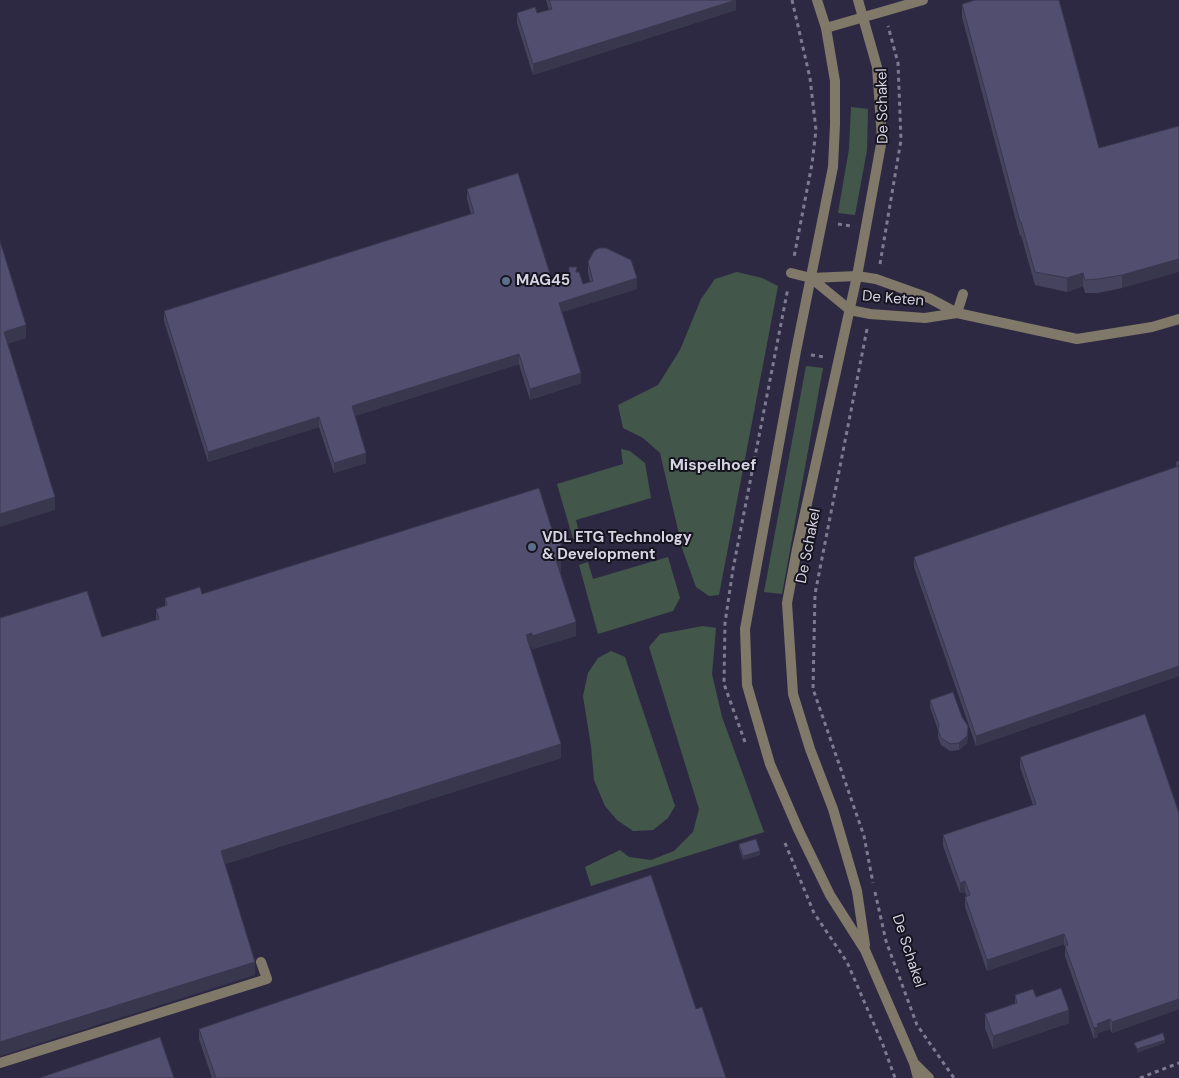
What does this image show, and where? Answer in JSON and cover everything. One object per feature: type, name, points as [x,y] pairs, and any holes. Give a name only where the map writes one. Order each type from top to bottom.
[{"type":"street","name":"De Schakel","points":[[817,0],[826,28],[834,81],[833,167],[796,351],[745,629],[747,684],[770,764],[798,829],[830,895],[865,950],[914,1063],[918,1078]]},
{"type":"street","name":"De Schakel","points":[[858,0],[878,67],[882,139],[840,360],[797,548],[787,603],[793,694],[810,749],[833,809],[857,892],[865,950]]},
{"type":"street","points":[[826,28],[923,0]]},
{"type":"street","points":[[791,273],[812,278]]},
{"type":"street","name":"De Keten","points":[[812,278],[857,276],[876,279],[929,298],[957,313],[1077,339],[1152,326],[1179,319]]},
{"type":"street","name":"De Keten","points":[[812,278],[850,310],[870,314],[925,318],[957,313]]},
{"type":"street","points":[[957,313],[963,294]]},
{"type":"street","points":[[0,1063],[266,979],[261,962]]},
{"type":"street","name":"De Schakel","points":[[914,1063],[929,1078]]},
{"type":"path","name":"De Schakel","points":[[876,279],[886,233],[901,140],[898,63],[884,11]]},
{"type":"path","points":[[801,217],[886,233]]},
{"type":"path","name":"De Schakel","points":[[870,314],[815,594],[813,690],[864,836],[886,941],[917,1025],[954,1078]]},
{"type":"path","points":[[776,348],[860,364]]},
{"type":"path","points":[[1140,1078],[1179,1063]]},
{"type":"green space","points":[[851,107],[868,109],[867,150],[855,215],[838,213],[849,149]]},
{"type":"green space","points":[[737,272],[762,278],[778,286],[719,595],[709,596],[696,587],[683,551],[660,453],[643,438],[623,428],[618,405],[658,385],[680,350],[701,299],[715,279]]},
{"type":"green space","points":[[806,366],[823,368],[782,594],[764,592]]},
{"type":"green space","points":[[621,449],[630,451],[645,463],[651,498],[576,520],[580,537],[573,539],[557,484],[623,464]]},
{"type":"green space","points":[[668,557],[680,598],[673,611],[598,634],[579,565],[588,562],[593,579]]},
{"type":"green space","points":[[703,626],[716,628],[712,674],[722,717],[764,832],[591,886],[585,867],[620,850],[629,857],[651,860],[674,851],[693,832],[699,809],[649,647],[660,634]]},
{"type":"green space","points":[[611,651],[625,657],[675,806],[668,818],[653,830],[633,831],[617,820],[605,806],[594,780],[583,696],[588,673],[598,658]]},
{"type":"building","points":[[549,0],[736,0],[533,64],[517,13],[535,7],[537,13],[552,9]]},
{"type":"building","points":[[975,0],[1059,0],[1099,148],[1179,126],[1179,259],[1122,275],[1098,279],[1085,280],[1083,273],[1067,278],[1035,272],[962,4]]},
{"type":"building","points":[[518,173],[552,280],[569,275],[569,267],[577,267],[576,272],[579,272],[583,284],[593,281],[588,262],[594,251],[599,248],[606,248],[631,260],[637,278],[559,303],[581,373],[530,389],[519,354],[352,406],[366,453],[334,463],[319,417],[208,452],[164,311],[474,213],[467,189]]},
{"type":"building","points":[[0,241],[26,325],[4,332],[55,497],[0,514]]},
{"type":"building","points":[[1179,466],[1179,666],[976,736],[914,557]]},
{"type":"building","points":[[539,488],[555,539],[561,542],[561,547],[558,549],[561,558],[556,560],[576,622],[532,636],[532,633],[526,635],[561,744],[221,851],[255,962],[0,1042],[0,618],[87,591],[102,637],[159,619],[156,609],[167,605],[165,598],[200,587],[202,594]]},
{"type":"building","points":[[953,692],[962,717],[968,726],[967,736],[959,743],[950,744],[941,738],[938,730],[939,725],[930,700]]},
{"type":"building","points":[[1145,714],[1179,813],[1179,999],[1112,1022],[1110,1019],[1097,1024],[1098,1027],[1094,1028],[1065,946],[1068,945],[1064,934],[987,960],[965,897],[970,895],[965,881],[960,883],[943,835],[1036,804],[1020,757]]},
{"type":"building","points":[[756,839],[760,851],[743,856],[739,844]]},
{"type":"building","points":[[651,875],[696,1009],[702,1007],[726,1078],[216,1078],[199,1029]]},
{"type":"building","points":[[1061,988],[1069,1010],[993,1036],[985,1014],[1017,1003],[1015,995],[1033,989],[1036,997]]},
{"type":"building","points":[[1163,1033],[1165,1040],[1137,1049],[1134,1043]]},
{"type":"building","points":[[160,1037],[174,1078],[39,1078]]},
{"type":"place","name":"MAG45","points":[[506,281]]},
{"type":"place","name":"VDL ETG Technology & Development","points":[[532,547]]},
{"type":"district","name":"Mispelhoef","points":[[713,466]]}]
